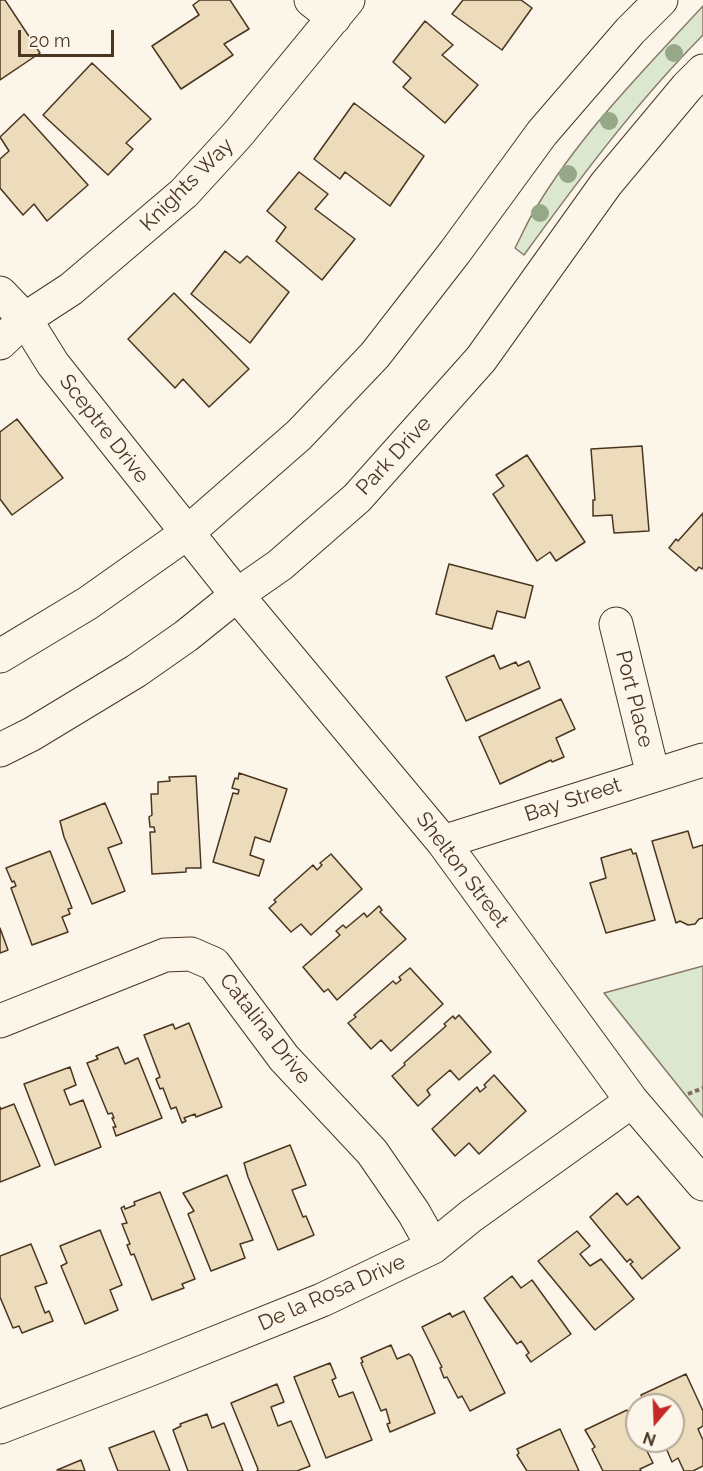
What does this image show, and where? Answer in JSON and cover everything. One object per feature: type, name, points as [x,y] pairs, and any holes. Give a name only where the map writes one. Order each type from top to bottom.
[{"type":"street","points":[[0,657],[88,603],[188,532],[299,435],[375,355],[455,252],[542,133],[630,31],[661,0]]},
{"type":"street","name":"Knights Way","points":[[0,343],[25,319],[71,289],[184,193],[238,134],[331,6]]},
{"type":"street","name":"Park Drive","points":[[0,750],[33,734],[136,670],[200,626],[237,595],[280,565],[357,498],[481,359],[606,184],[703,71]]},
{"type":"street","name":"Sceptre Drive","points":[[0,293],[25,319],[53,364],[212,562]]},
{"type":"street","name":"Shelton Street","points":[[212,562],[443,842],[632,1101],[703,1184]]},
{"type":"street","name":"Port Place","points":[[616,624],[653,774]]},
{"type":"street","name":"Bay Street","points":[[443,842],[703,760]]},
{"type":"street","name":"Catalina Drive","points":[[0,1021],[165,955],[191,954],[214,964],[284,1059],[372,1152],[414,1213],[433,1247]]},
{"type":"street","name":"De la Rosa Drive","points":[[0,1427],[322,1300],[433,1247],[471,1216],[632,1101]]},
{"type":"path","points":[[688,1094],[703,1088]]},
{"type":"green space","points":[[703,6],[703,35],[632,114],[524,255],[515,248],[554,180],[614,103]]},
{"type":"green space","points":[[703,966],[703,1117],[604,993]]},
{"type":"building","points":[[0,0],[5,0],[40,53],[0,80]]},
{"type":"building","points":[[200,0],[230,0],[249,29],[224,44],[233,55],[181,89],[152,46],[199,15],[193,5]]},
{"type":"building","points":[[463,0],[521,0],[532,8],[502,50],[452,14]]},
{"type":"building","points":[[425,21],[453,45],[442,55],[478,85],[445,123],[403,87],[411,78],[393,62]]},
{"type":"building","points":[[92,63],[151,119],[126,143],[133,149],[108,175],[43,115]]},
{"type":"building","points":[[354,103],[424,156],[390,206],[345,172],[340,179],[314,159]]},
{"type":"building","points":[[24,114],[88,185],[47,221],[34,204],[23,215],[0,188],[0,159],[9,151],[0,137]]},
{"type":"building","points":[[299,172],[328,194],[315,209],[355,239],[322,280],[276,241],[286,227],[267,211]]},
{"type":"building","points":[[225,251],[240,263],[247,256],[289,292],[250,343],[191,294]]},
{"type":"building","points":[[174,293],[249,369],[209,407],[183,379],[175,388],[128,339]]},
{"type":"building","points":[[17,419],[63,478],[12,515],[0,499],[0,432]]},
{"type":"building","points":[[642,446],[649,531],[614,533],[612,515],[593,516],[593,500],[595,500],[591,449]]},
{"type":"building","points":[[527,455],[585,542],[556,561],[550,552],[537,561],[493,494],[504,486],[496,475]]},
{"type":"building","points":[[703,513],[703,567],[702,569],[699,567],[696,571],[669,548]]},
{"type":"building","points":[[449,564],[533,586],[525,618],[497,611],[492,629],[436,614]]},
{"type":"building","points":[[494,655],[500,669],[516,662],[518,666],[529,661],[540,688],[466,721],[446,677]]},
{"type":"building","points":[[561,699],[575,729],[556,738],[564,757],[552,762],[551,760],[500,784],[479,737]]},
{"type":"building","points":[[239,773],[287,789],[270,842],[255,837],[250,855],[264,860],[259,876],[213,862],[233,793],[238,794],[239,790],[232,788]]},
{"type":"building","points":[[196,776],[201,868],[186,868],[186,872],[152,874],[150,832],[155,832],[154,827],[150,827],[151,794],[158,794],[158,782],[170,781],[169,777]]},
{"type":"building","points":[[105,803],[122,843],[108,848],[125,891],[92,904],[64,837],[60,821]]},
{"type":"building","points":[[688,831],[693,848],[703,845],[703,918],[695,924],[688,925],[680,921],[676,923],[652,841]]},
{"type":"building","points":[[631,849],[633,854],[636,853],[655,920],[606,933],[590,883],[606,878],[601,858]]},
{"type":"building","points":[[50,851],[72,908],[68,909],[70,914],[62,917],[68,932],[32,945],[11,888],[16,886],[6,868]]},
{"type":"building","points":[[331,854],[362,889],[311,935],[301,924],[291,932],[269,908],[276,902],[274,900],[313,865],[317,870],[322,865],[320,863]]},
{"type":"building","points":[[379,906],[382,910],[380,912],[406,939],[337,1000],[328,989],[324,992],[303,967],[340,935],[336,931],[343,925],[346,928],[364,913],[367,917]]},
{"type":"building","points":[[0,928],[8,950],[0,953]]},
{"type":"building","points":[[410,968],[443,1004],[391,1051],[381,1040],[371,1049],[348,1023],[393,981],[396,984],[401,980],[399,977]]},
{"type":"building","points":[[459,1015],[491,1052],[459,1080],[450,1070],[427,1090],[430,1095],[418,1106],[392,1076],[446,1026],[444,1024],[453,1016],[455,1019]]},
{"type":"building","points":[[189,1023],[222,1107],[196,1117],[195,1114],[184,1118],[186,1121],[182,1123],[176,1107],[171,1109],[163,1088],[160,1089],[156,1079],[160,1077],[144,1035],[173,1024],[175,1029]]},
{"type":"building","points":[[118,1047],[125,1064],[138,1058],[162,1118],[116,1136],[113,1127],[116,1127],[112,1118],[114,1118],[112,1113],[108,1114],[87,1063],[98,1059],[96,1056]]},
{"type":"building","points":[[70,1067],[76,1085],[64,1090],[70,1105],[83,1100],[101,1147],[55,1165],[24,1084]]},
{"type":"building","points":[[494,1075],[526,1111],[479,1154],[469,1143],[455,1156],[432,1129],[477,1087],[480,1092],[486,1087],[484,1085]]},
{"type":"building","points":[[14,1104],[40,1166],[0,1182],[0,1107],[1,1109]]},
{"type":"building","points":[[290,1145],[306,1185],[292,1190],[303,1217],[306,1216],[314,1235],[278,1250],[244,1163]]},
{"type":"building","points":[[227,1175],[253,1240],[240,1244],[245,1258],[211,1271],[188,1214],[194,1211],[183,1193]]},
{"type":"building","points":[[160,1192],[195,1279],[182,1284],[184,1288],[152,1300],[134,1254],[131,1255],[127,1245],[130,1244],[122,1224],[127,1223],[121,1208],[124,1206],[125,1209],[135,1205],[134,1202]]},
{"type":"building","points":[[617,1193],[627,1205],[638,1196],[680,1248],[642,1279],[630,1264],[633,1262],[630,1259],[627,1262],[590,1217]]},
{"type":"building","points":[[100,1230],[122,1285],[110,1290],[118,1310],[85,1324],[61,1266],[67,1263],[60,1246]]},
{"type":"building","points":[[577,1231],[590,1246],[580,1254],[590,1266],[601,1259],[634,1299],[595,1330],[538,1261]]},
{"type":"building","points":[[31,1244],[47,1283],[35,1287],[45,1313],[49,1311],[53,1321],[22,1333],[19,1326],[13,1328],[0,1297],[0,1256]]},
{"type":"building","points":[[512,1276],[521,1288],[532,1280],[571,1334],[531,1362],[526,1355],[529,1353],[524,1345],[521,1341],[517,1344],[484,1298]]},
{"type":"building","points":[[464,1311],[505,1393],[470,1411],[462,1396],[458,1398],[447,1377],[444,1378],[440,1368],[442,1367],[422,1327],[450,1313],[452,1317]]},
{"type":"building","points":[[391,1345],[397,1359],[409,1354],[412,1357],[435,1413],[390,1432],[386,1409],[381,1411],[361,1358]]},
{"type":"building","points":[[330,1363],[336,1378],[332,1380],[339,1397],[353,1392],[372,1440],[326,1458],[294,1377]]},
{"type":"building","points":[[686,1374],[703,1411],[703,1426],[698,1429],[703,1440],[703,1466],[693,1471],[684,1471],[678,1458],[672,1462],[668,1453],[685,1453],[685,1393],[645,1393]]},
{"type":"building","points":[[277,1384],[284,1402],[271,1407],[278,1426],[291,1421],[310,1466],[297,1471],[257,1471],[231,1403]]},
{"type":"building","points":[[625,1411],[625,1453],[648,1453],[653,1463],[640,1469],[641,1471],[603,1471],[592,1449],[595,1447],[585,1430]]},
{"type":"building","points":[[207,1414],[212,1428],[224,1423],[243,1471],[188,1471],[173,1430],[181,1426],[180,1424]]},
{"type":"building","points":[[560,1429],[579,1471],[527,1471],[517,1455],[519,1453],[517,1449]]},
{"type":"building","points":[[154,1431],[170,1471],[118,1471],[109,1448]]},
{"type":"building","points":[[81,1460],[85,1471],[57,1470]]}]
